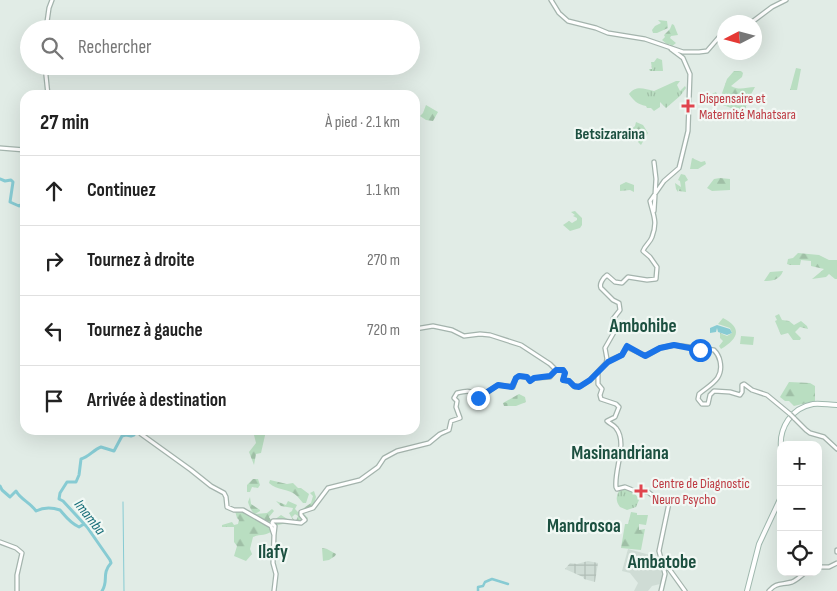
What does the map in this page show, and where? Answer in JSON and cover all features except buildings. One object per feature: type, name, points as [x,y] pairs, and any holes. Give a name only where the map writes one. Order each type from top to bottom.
[{"type":"main road","points":[[782,441],[785,428],[797,413],[816,405],[837,406]]},
{"type":"main road","points":[[748,591],[760,546],[777,508]]},
{"type":"street","points":[[47,20],[52,0]]},
{"type":"street","points":[[551,0],[559,13],[568,21],[612,34],[645,39],[671,49],[687,52],[704,52],[709,50],[717,40]]},
{"type":"street","points":[[762,15],[786,0]]},
{"type":"street","points":[[656,192],[667,178],[679,168],[688,131],[690,74],[683,58],[671,49]]},
{"type":"street","points":[[46,75],[47,90]]},
{"type":"street","points":[[0,148],[20,150]]},
{"type":"street","points":[[605,364],[607,359],[605,348],[616,327],[612,321],[620,310],[619,303],[613,300],[601,288],[601,283],[607,275],[618,282],[624,282],[628,276],[647,280],[655,279],[656,267],[650,256],[643,251],[644,246],[652,238],[655,221],[654,162]]},
{"type":"street","points":[[420,328],[437,326],[452,330],[462,336],[480,334],[516,343],[553,366],[556,370]]},
{"type":"street","points":[[274,591],[276,574],[272,556],[276,526],[272,523],[283,521],[301,524],[305,520],[301,512],[313,508],[328,488],[360,480],[378,466],[384,458],[397,451],[429,443],[440,434],[449,430],[451,421],[460,418],[456,407],[457,402],[454,398],[457,393],[471,391],[478,398],[498,385],[512,387],[519,376],[527,377],[530,381],[534,378],[550,376],[556,370],[564,371],[563,380],[569,381],[575,387],[584,384],[605,364],[622,355],[627,346],[645,356],[660,348],[674,345],[692,349],[714,350],[720,360],[721,371],[716,382],[699,394],[698,399],[702,404],[708,404],[710,394],[715,390],[740,395],[742,385],[744,384],[752,390],[767,395],[810,433],[824,437],[837,449]]},
{"type":"street","points":[[598,372],[598,384],[602,390],[601,399],[616,404],[619,407],[616,416],[607,421],[616,428],[621,442],[616,487],[618,489],[625,487],[635,491],[648,492],[660,501],[669,503],[659,551],[665,576],[661,591]]},
{"type":"street","points":[[142,435],[210,486],[224,493],[227,507],[234,510],[243,510],[271,526],[274,535]]},
{"type":"street","points":[[0,542],[16,548],[22,554],[17,575],[17,591]]},
{"type":"street","points":[[662,561],[685,591]]},
{"type":"street","points":[[822,567],[829,567],[837,563]]},
{"type":"street","points":[[769,591],[781,582],[793,581],[800,576]]},
{"type":"shaded area","points":[[628,549],[650,555],[659,560],[664,575],[660,584],[652,586],[648,591],[634,591],[638,583],[630,573],[622,571]]},
{"type":"shaded area","points":[[588,561],[598,563],[595,582],[584,579],[565,569],[570,563],[577,564]]},
{"type":"green space","points":[[658,20],[667,21],[668,28],[653,33],[652,30],[655,26],[661,23]]},
{"type":"green space","points":[[672,24],[678,35],[671,36],[670,38],[676,43],[671,47],[670,44],[668,45],[662,40]]},
{"type":"green space","points":[[657,58],[662,60],[663,71],[650,71],[649,69],[652,69],[651,62],[654,62]]},
{"type":"green space","points":[[796,68],[801,69],[797,90],[790,90]]},
{"type":"green space","points":[[734,71],[741,71],[743,73],[742,77],[731,86],[740,89],[755,87],[745,109],[731,108],[715,102],[715,105],[707,104],[708,97],[710,96],[714,100],[712,94],[716,92],[719,98],[721,96],[727,79]]},
{"type":"green space","points":[[680,81],[677,85],[680,91],[685,86],[686,88],[666,108],[660,102],[660,107],[654,111],[636,102],[629,94],[634,89],[654,91]]},
{"type":"green space","points":[[426,105],[438,112],[433,121],[426,120],[420,116]]},
{"type":"green space","points":[[636,122],[643,125],[648,133],[641,145],[638,142],[642,137],[641,135],[637,136],[634,133],[629,135],[627,133],[635,126]]},
{"type":"green space","points":[[692,158],[701,162],[705,161],[706,164],[698,169],[690,169]]},
{"type":"green space","points":[[681,174],[685,175],[688,180],[685,182],[686,192],[679,191],[679,188],[678,192],[676,189],[675,183],[681,187],[678,180]]},
{"type":"green space","points":[[714,179],[730,179],[730,190],[712,191],[707,188]]},
{"type":"green space","points":[[626,182],[634,185],[634,192],[630,190],[620,191],[620,185]]},
{"type":"green space","points":[[575,211],[582,218],[582,225],[580,228],[570,231],[563,225],[569,221],[572,223],[577,220],[571,212]]},
{"type":"green space","points":[[798,253],[819,255],[829,260],[837,260],[837,279],[829,274],[826,277],[812,279],[824,269],[811,266],[811,261],[801,260],[800,265],[787,264],[788,259],[793,258]]},
{"type":"green space","points":[[783,271],[778,278],[764,281],[770,272]]},
{"type":"green space","points":[[779,314],[782,320],[789,321],[794,325],[801,321],[807,326],[808,329],[800,327],[795,332],[801,338],[800,340],[793,340],[788,333],[781,335],[775,321],[777,320],[775,316]]},
{"type":"green space","points":[[723,318],[734,326],[736,333],[731,341],[721,349],[719,346],[723,341],[720,338],[720,333],[727,336],[732,333],[730,328],[718,324]]},
{"type":"green space","points":[[741,336],[754,337],[753,345],[740,344]]},
{"type":"green space","points":[[789,382],[810,383],[815,386],[815,401],[794,406],[789,401],[785,401],[780,397]]},
{"type":"green space","points":[[519,394],[525,397],[526,402],[516,406],[504,406],[503,403]]},
{"type":"green space","points":[[254,435],[265,435],[261,453],[256,454],[254,465],[249,452],[256,443]]},
{"type":"green space","points":[[253,479],[258,479],[260,485],[258,488],[252,487],[250,492],[247,492],[247,485]]},
{"type":"green space","points":[[270,480],[287,484],[293,483],[298,488],[301,488],[309,494],[306,503],[303,503],[294,493],[272,486],[269,483]]},
{"type":"green space","points":[[621,488],[632,491],[636,495],[639,500],[636,507],[627,510],[620,507],[617,498]]},
{"type":"green space","points":[[314,491],[316,497],[315,510],[302,512],[308,518],[306,521],[296,521],[298,516],[295,514],[292,517],[293,520],[289,513],[293,508],[281,506],[276,501],[286,505],[288,501],[297,505],[295,509],[298,512],[311,503],[313,496],[310,493]]},
{"type":"green space","points":[[250,497],[251,504],[260,510],[255,514],[267,513],[272,509],[274,511],[269,517],[271,520],[281,515],[289,520],[287,523],[274,526],[261,519],[254,514],[250,507],[248,502]]},
{"type":"green space","points":[[235,511],[241,511],[270,527],[272,531],[253,537],[250,549],[252,554],[246,561],[234,556],[237,546],[234,542],[234,527],[222,527],[222,525],[232,522],[234,525],[238,524],[239,520]]},
{"type":"green space","points":[[631,512],[637,513],[637,515],[648,515],[646,525],[639,524],[639,530],[645,529],[641,550],[621,548],[625,524],[628,524]]},
{"type":"green space","points":[[322,548],[336,554],[335,556],[323,561]]},
{"type":"water","points":[[717,325],[730,329],[732,333],[727,335],[718,332],[717,328],[716,332],[710,333],[710,328]]},
{"type":"waterway","name":"Imamba","points":[[0,179],[13,182],[10,202],[20,205]]},
{"type":"waterway","name":"Imamba","points":[[102,591],[105,584],[106,571],[111,563],[110,560],[87,527],[59,499],[60,493],[67,482],[76,482],[81,459],[101,447],[114,451],[122,436],[126,435]]},
{"type":"waterway","name":"Imamba","points":[[126,435],[134,435]]},
{"type":"waterway","points":[[0,486],[10,497],[16,491],[36,511],[45,508],[57,509],[68,520],[79,527],[84,524]]},
{"type":"waterway","points":[[123,502],[124,591]]},
{"type":"waterway","points":[[478,591],[478,587],[483,586],[485,582],[492,579],[508,584]]},
{"type":"place","name":"Dispensaire et Maternité Mahatsara","points":[[688,106]]},
{"type":"place","name":"Centre de Diagnostic Neuro Psycho","points":[[641,491]]},
{"type":"district","name":"Betsizaraina","points":[[610,133]]},
{"type":"district","name":"Ambohibe","points":[[643,325]]},
{"type":"district","name":"Masinandriana","points":[[620,452]]},
{"type":"district","name":"Mandrosoa","points":[[584,525]]},
{"type":"district","name":"Ilafy","points":[[273,551]]},
{"type":"district","name":"Ambatobe","points":[[662,561]]},
{"type":"route","points":[[478,398],[498,385],[509,388],[514,386],[516,378],[519,376],[527,377],[530,381],[534,378],[550,376],[556,370],[563,370],[565,373],[563,380],[569,381],[575,387],[579,387],[590,380],[612,359],[622,355],[624,348],[627,346],[645,356],[660,348],[674,345],[700,350]]}]
